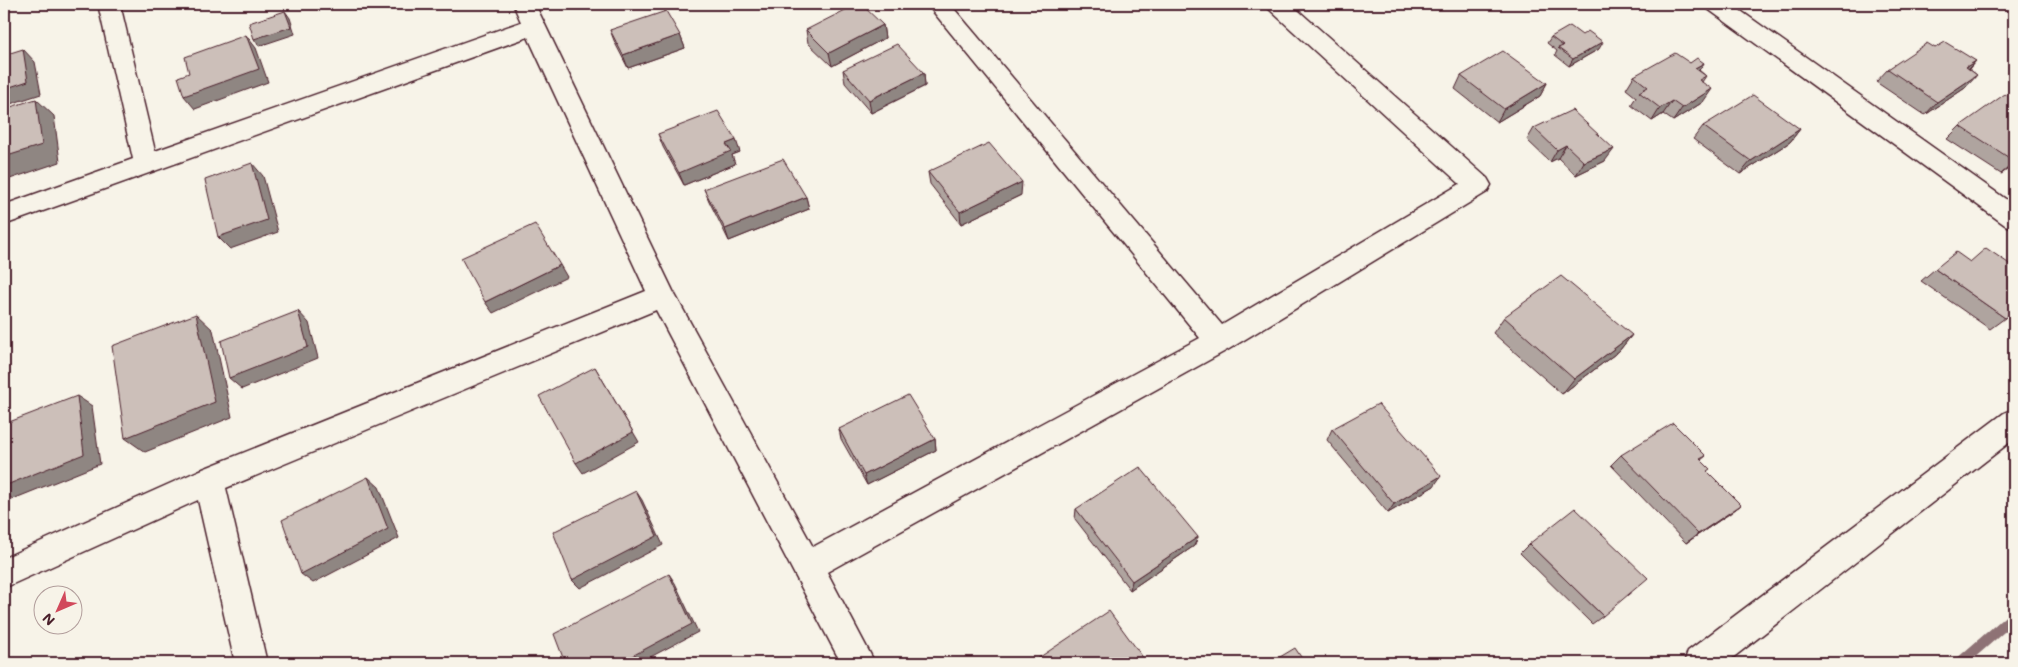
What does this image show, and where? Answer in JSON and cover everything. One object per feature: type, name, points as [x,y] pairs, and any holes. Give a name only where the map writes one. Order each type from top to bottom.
[{"type":"street","points":[[109,4],[146,164]]},
{"type":"street","points":[[524,4],[662,296],[859,663]]},
{"type":"street","points":[[938,4],[1219,341]]},
{"type":"street","points":[[807,567],[1219,341],[1478,185],[1277,4]]},
{"type":"street","points":[[1716,4],[2014,218]]},
{"type":"street","points":[[4,215],[535,26]]},
{"type":"street","points":[[4,573],[209,482],[662,296]]},
{"type":"street","points":[[1700,663],[2014,422]]},
{"type":"street","points":[[209,482],[251,663]]},
{"type":"building","points":[[857,4],[861,4],[883,25],[829,53],[806,30]]},
{"type":"building","points":[[285,11],[291,27],[254,39],[249,23]]},
{"type":"building","points":[[666,11],[680,35],[623,55],[610,30]]},
{"type":"building","points":[[1570,26],[1582,35],[1588,31],[1603,42],[1573,59],[1558,48],[1563,46],[1551,37]]},
{"type":"building","points":[[246,35],[259,69],[184,96],[178,77],[189,73],[185,57]]},
{"type":"building","points":[[1945,42],[1976,61],[1966,67],[1977,75],[1937,102],[1888,69],[1927,43],[1935,48]]},
{"type":"building","points":[[897,44],[924,73],[869,100],[843,70]]},
{"type":"building","points":[[23,49],[28,81],[4,89],[4,55]]},
{"type":"building","points":[[1503,51],[1547,83],[1504,109],[1461,76]]},
{"type":"building","points":[[1675,53],[1690,63],[1697,58],[1704,63],[1695,68],[1706,76],[1699,80],[1712,89],[1682,108],[1672,101],[1660,108],[1639,92],[1648,87],[1634,76]]},
{"type":"building","points":[[2005,94],[2014,100],[2014,161],[1960,126]]},
{"type":"building","points":[[1753,95],[1800,129],[1751,161],[1703,126]]},
{"type":"building","points":[[36,99],[42,145],[4,157],[4,109]]},
{"type":"building","points":[[1572,110],[1614,149],[1584,162],[1566,145],[1557,150],[1534,128]]},
{"type":"building","points":[[718,111],[736,140],[726,144],[731,151],[679,173],[658,134]]},
{"type":"building","points":[[989,143],[1022,182],[960,212],[928,172]]},
{"type":"building","points":[[783,159],[806,197],[725,229],[704,189]]},
{"type":"building","points":[[252,163],[267,220],[218,237],[205,180]]},
{"type":"building","points":[[535,224],[560,265],[485,302],[461,258]]},
{"type":"building","points":[[1986,248],[2014,267],[2014,310],[2005,318],[1935,269],[1956,252],[1970,262]]},
{"type":"building","points":[[1561,276],[1632,335],[1574,379],[1504,317]]},
{"type":"building","points":[[298,311],[308,347],[229,378],[221,341]]},
{"type":"building","points":[[196,314],[215,402],[125,438],[112,346]]},
{"type":"building","points":[[595,367],[633,432],[576,463],[539,396]]},
{"type":"building","points":[[908,395],[935,439],[864,475],[839,429]]},
{"type":"building","points":[[77,396],[84,454],[4,486],[4,424]]},
{"type":"building","points":[[1378,404],[1441,476],[1394,504],[1332,429]]},
{"type":"building","points":[[1673,423],[1706,456],[1700,459],[1710,469],[1707,471],[1741,505],[1698,534],[1621,455]]},
{"type":"building","points":[[1140,467],[1198,537],[1132,581],[1076,509]]},
{"type":"building","points":[[368,477],[388,529],[301,574],[282,520]]},
{"type":"building","points":[[636,491],[657,536],[572,580],[553,532]]},
{"type":"building","points":[[1575,508],[1648,578],[1603,616],[1529,544]]},
{"type":"building","points":[[669,574],[692,624],[619,663],[565,663],[554,634]]},
{"type":"building","points":[[1109,611],[1147,663],[1031,663]]},
{"type":"building","points":[[1295,648],[1305,663],[1270,663]]},
{"type":"waterway","points":[[1960,663],[2014,616]]}]
